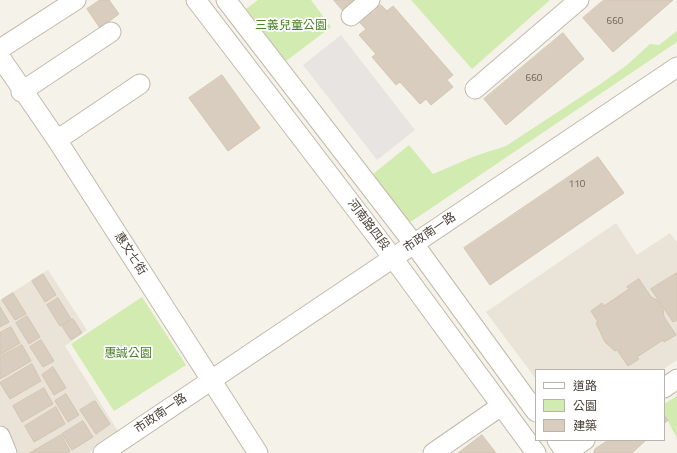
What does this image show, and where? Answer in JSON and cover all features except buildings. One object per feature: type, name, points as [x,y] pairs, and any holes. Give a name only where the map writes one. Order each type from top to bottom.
[{"type":"street","points":[[0,49],[76,0]]},
{"type":"street","name":"河南路四段","points":[[196,0],[393,258],[536,453]]},
{"type":"street","name":"河南路四段","points":[[226,0],[414,244],[535,411]]},
{"type":"street","points":[[351,16],[370,0]]},
{"type":"street","points":[[475,89],[579,0]]},
{"type":"street","points":[[22,91],[111,32]]},
{"type":"street","name":"惠文七街","points":[[0,57],[57,140],[258,453]]},
{"type":"street","name":"市政南一路","points":[[103,453],[677,68]]},
{"type":"street","points":[[57,140],[140,84]]},
{"type":"street","points":[[665,387],[677,379]]},
{"type":"street","points":[[433,453],[501,406]]},
{"type":"street","points":[[0,436],[7,453]]},
{"type":"street","points":[[558,441],[566,453],[584,441]]},
{"type":"shaded area","points":[[341,35],[415,130],[377,160],[303,65]]},
{"type":"shaded area","points":[[616,223],[637,255],[670,233],[677,242],[677,360],[664,369],[535,369],[535,378],[486,312]]},
{"type":"shaded area","points":[[48,270],[87,330],[65,346],[119,433],[88,453],[12,453],[0,424],[0,300]]},
{"type":"green space","name":"三義兒童公園","points":[[258,0],[311,0],[331,27],[286,61],[246,9]]},
{"type":"green space","points":[[411,0],[550,0],[472,69]]},
{"type":"green space","points":[[677,31],[677,42],[409,223],[373,174],[409,145],[433,174],[475,156],[506,146],[599,85],[627,65],[650,44],[659,45]]},
{"type":"green space","name":"惠誠公園","points":[[142,297],[186,365],[114,411],[71,344]]},
{"type":"green space","points":[[677,396],[677,438],[665,416],[665,403]]}]
